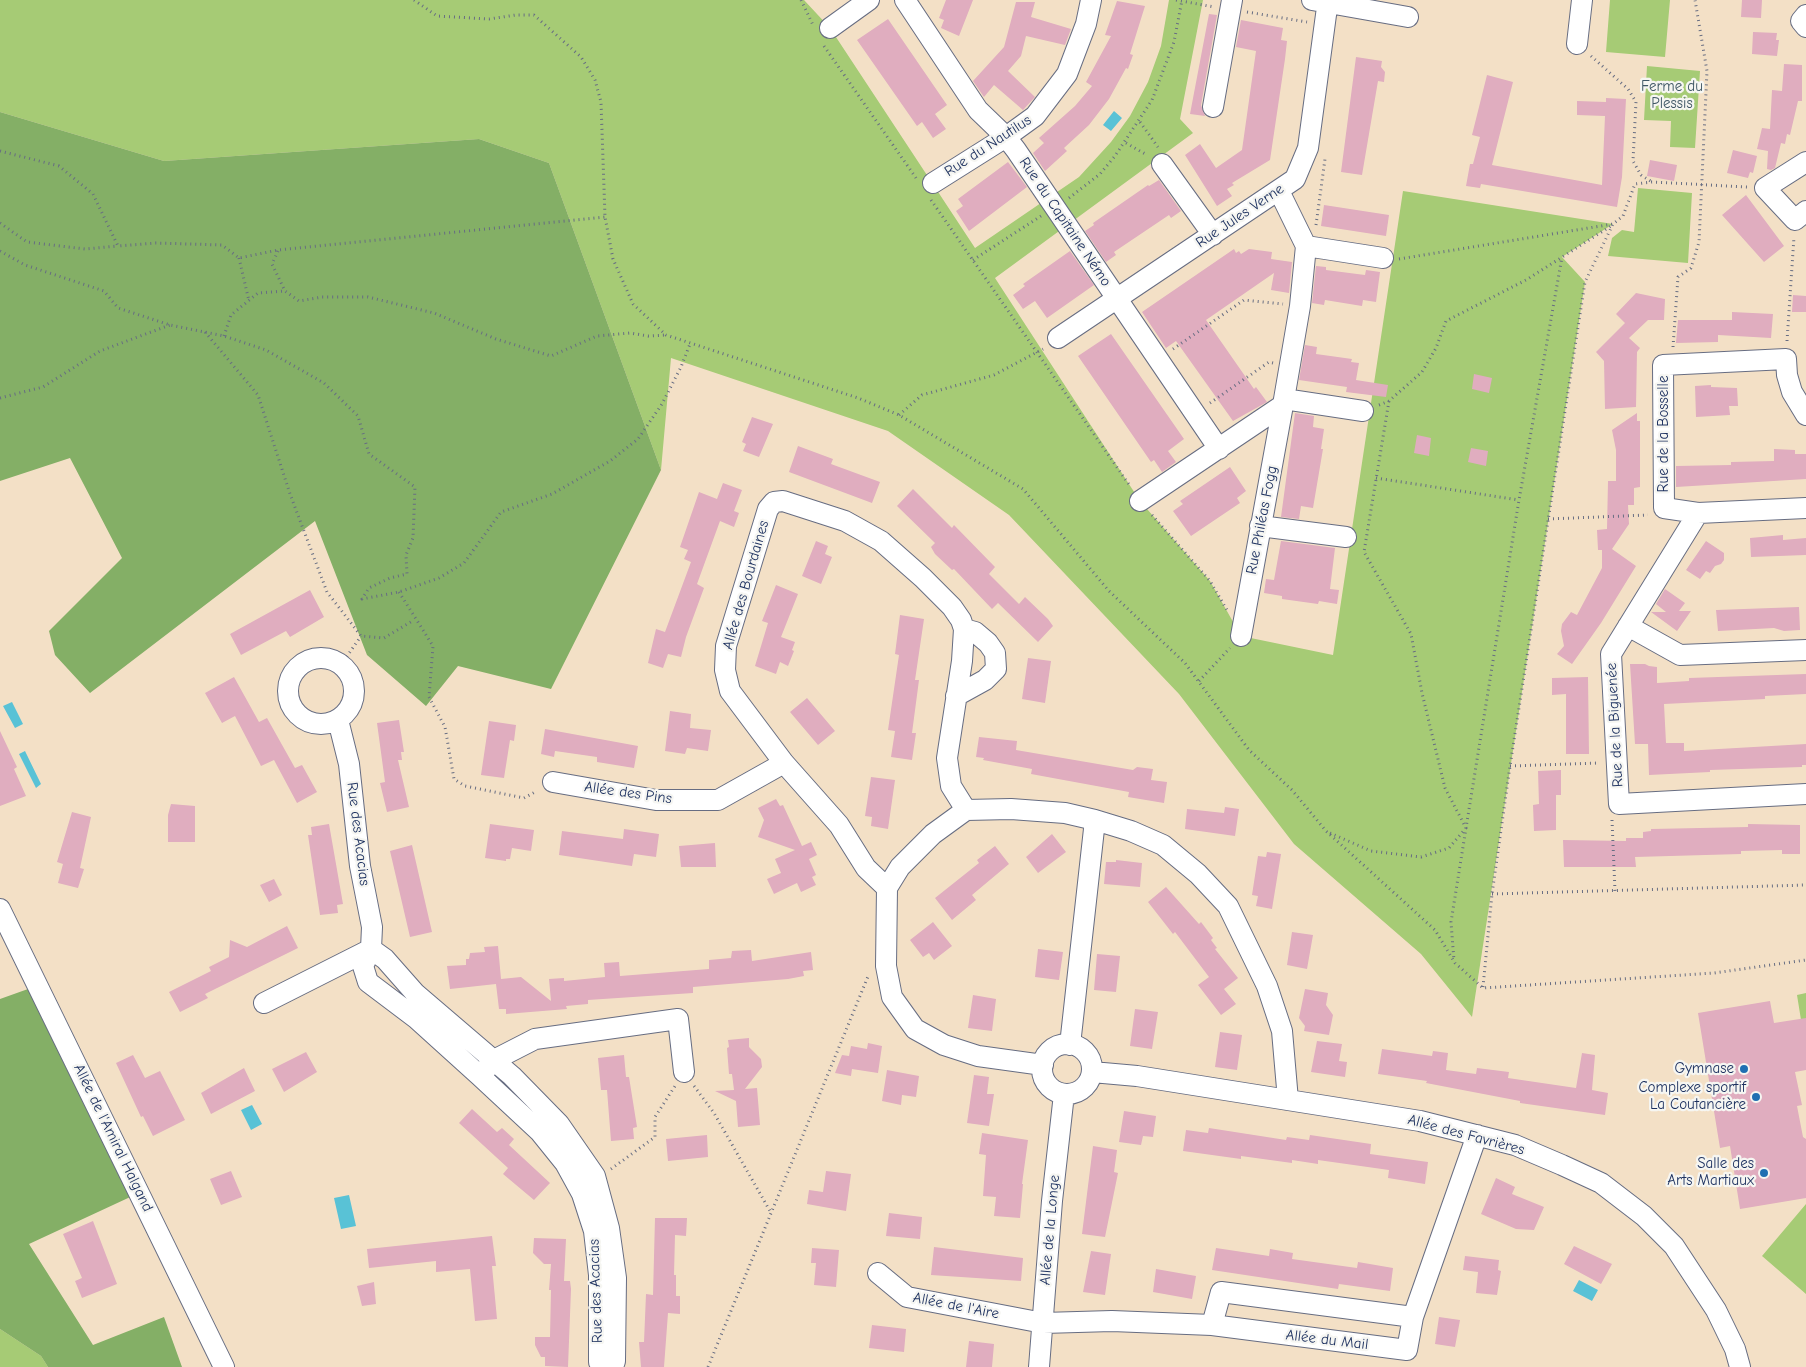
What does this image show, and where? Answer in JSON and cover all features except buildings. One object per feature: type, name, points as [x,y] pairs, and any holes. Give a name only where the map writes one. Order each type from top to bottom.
[{"type":"street","points":[[821,31],[868,0]]},
{"type":"street","name":"Rue du Capitaine Némo","points":[[905,0],[978,110],[1006,137],[1219,448]]},
{"type":"street","name":"Rue du Nautilus","points":[[927,187],[1006,137],[1035,116],[1067,74],[1086,24],[1091,0]]},
{"type":"street","points":[[1577,44],[1582,0]]},
{"type":"street","points":[[1322,1],[1408,17]]},
{"type":"street","name":"Rue Jules Verne","points":[[1058,338],[1295,179],[1308,148],[1324,25],[1322,1]]},
{"type":"street","points":[[1213,107],[1232,5]]},
{"type":"street","points":[[1806,15],[1801,21],[1806,27]]},
{"type":"street","points":[[1800,216],[1765,188],[1806,163]]},
{"type":"street","points":[[1162,164],[1213,235]]},
{"type":"street","points":[[1279,191],[1306,246],[1384,258]]},
{"type":"street","name":"Rue Philéas Fogg","points":[[1241,636],[1300,306],[1306,246]]},
{"type":"street","points":[[1786,359],[1787,374],[1792,392],[1806,415]]},
{"type":"street","name":"Rue de la Bosselle","points":[[1664,508],[1663,365],[1786,359]]},
{"type":"street","points":[[1140,501],[1284,402],[1363,411]]},
{"type":"street","name":"Allée des Bourdaines","points":[[887,888],[866,868],[839,825],[784,763],[740,707],[730,691],[725,670],[726,646],[768,509],[774,502],[783,500],[846,521],[880,541],[952,607],[962,620],[964,630]]},
{"type":"street","points":[[1664,508],[1698,513],[1806,508]]},
{"type":"street","name":"Rue de la Biguenée","points":[[1698,513],[1611,654],[1619,804],[1806,794]]},
{"type":"street","points":[[1260,526],[1346,537]]},
{"type":"street","points":[[1628,626],[1680,655],[1806,650]]},
{"type":"street","points":[[956,696],[986,680],[996,669],[995,653],[988,643],[975,632],[964,630],[962,661],[956,696],[947,758],[951,786],[966,810]]},
{"type":"street","points":[[310,660],[332,660],[341,665],[349,673],[353,683],[354,694],[352,704],[338,720],[322,724],[306,721],[297,714],[291,705],[289,689],[293,674],[300,666],[310,660]]},
{"type":"street","name":"Rue des Acacias","points":[[338,720],[349,764],[360,866],[372,928],[371,949],[363,966],[368,982],[417,1019],[480,1076],[540,1132],[565,1163],[582,1194],[594,1231],[597,1258],[599,1362],[602,1367]]},
{"type":"street","name":"Allée des Pins","points":[[553,782],[656,800],[718,800],[784,763]]},
{"type":"street","points":[[1043,1065],[978,1056],[944,1045],[915,1030],[892,997],[886,966],[887,888],[900,867],[933,834],[966,810],[1011,809],[1065,813],[1095,820],[1131,831],[1163,845],[1198,874],[1228,906],[1267,986],[1282,1031],[1288,1100]]},
{"type":"street","points":[[1070,1045],[1095,820]]},
{"type":"street","name":"Allée de l'Amiral Halgand","points":[[0,909],[224,1367]]},
{"type":"street","points":[[264,1003],[371,949]]},
{"type":"street","name":"Rue des Acacias","points":[[371,949],[385,959],[415,993],[494,1060],[559,1124],[595,1176],[609,1228],[616,1278],[615,1362],[613,1367]]},
{"type":"street","points":[[480,1076],[494,1060],[535,1038],[678,1019],[684,1072]]},
{"type":"street","points":[[1062,1045],[1070,1045],[1084,1051],[1092,1064],[1092,1072],[1086,1086],[1080,1091],[1064,1094],[1050,1087],[1045,1080],[1043,1065],[1050,1052],[1062,1045]]},
{"type":"street","name":"Allée des Favrières","points":[[1092,1072],[1137,1076],[1400,1118],[1515,1145],[1600,1182],[1644,1216],[1674,1246],[1696,1278],[1735,1349],[1740,1367]]},
{"type":"street","name":"Allée de la Longe","points":[[1039,1367],[1052,1201],[1064,1094]]},
{"type":"street","name":"Allée du Mail","points":[[1043,1323],[1112,1321],[1212,1325],[1407,1350],[1413,1317],[1477,1136]]},
{"type":"street","name":"Allée de l'Aire","points":[[878,1273],[907,1297],[1043,1323]]},
{"type":"street","points":[[1212,1325],[1221,1292],[1413,1317]]},
{"type":"path","points":[[414,0],[437,16],[489,19],[516,14],[534,15],[581,57],[595,80],[601,102],[605,217],[613,259],[633,304],[666,335],[858,398],[899,415],[1023,490],[1109,591],[1185,663],[1200,680],[1249,750],[1292,790],[1326,832],[1435,930],[1454,963],[1483,988],[1714,974],[1806,960]]},
{"type":"path","points":[[801,0],[927,187],[973,260],[1140,501],[1210,581],[1241,636],[1200,680]]},
{"type":"path","points":[[1176,0],[1232,5],[1324,25]]},
{"type":"path","points":[[1672,364],[1678,277],[1691,268],[1699,242],[1707,71],[1695,0]]},
{"type":"path","points":[[973,260],[1055,207],[1100,174],[1126,143],[1140,122],[1163,74],[1174,42],[1182,1]]},
{"type":"path","points":[[1577,44],[1628,89],[1636,102],[1633,161],[1640,175],[1652,182]]},
{"type":"path","points":[[1126,143],[1162,164],[1163,155],[1146,127],[1140,122]]},
{"type":"path","points":[[0,151],[58,166],[93,194],[118,246]]},
{"type":"path","points":[[1363,411],[1388,401],[1422,372],[1436,348],[1446,321],[1526,280],[1623,216],[1635,184],[1652,182],[1765,188]]},
{"type":"path","points":[[1786,359],[1800,216]]},
{"type":"path","points":[[239,258],[278,250],[605,217]]},
{"type":"path","points":[[0,223],[27,242],[86,249],[156,243],[222,245],[239,258],[249,301]]},
{"type":"path","points":[[1384,258],[1396,259],[1613,224]]},
{"type":"path","points":[[1483,988],[1492,894],[1510,766],[1585,282],[1613,224]]},
{"type":"path","points":[[278,250],[272,264],[285,291],[299,301],[322,298],[368,297],[434,313],[496,339],[551,356],[597,336],[630,333],[648,336],[666,335]]},
{"type":"path","points":[[0,251],[26,265],[104,291],[118,308],[170,325],[224,336],[266,350],[324,383],[358,416],[369,454],[414,487],[413,538],[406,555],[407,574],[390,578],[369,588],[362,599],[399,592],[439,578],[464,563],[501,512],[552,494],[610,461],[638,439],[662,404],[681,367],[690,344]]},
{"type":"path","points":[[1454,963],[1451,922],[1519,500],[1562,257]]},
{"type":"path","points":[[224,336],[231,315],[258,293],[285,291]]},
{"type":"path","points":[[1158,359],[1244,300],[1300,306]]},
{"type":"path","points":[[0,398],[42,387],[100,351],[170,325]]},
{"type":"path","points":[[205,332],[258,396],[290,494],[327,592],[361,636],[384,638],[414,620]]},
{"type":"path","points":[[899,415],[922,395],[994,375],[1037,353]]},
{"type":"path","points":[[1195,414],[1269,362],[1289,364]]},
{"type":"path","points":[[1388,401],[1364,552],[1411,634],[1422,693],[1445,788],[1466,828]]},
{"type":"path","points":[[1376,478],[1519,500]]},
{"type":"path","points":[[1548,519],[1652,515],[1664,508]]},
{"type":"path","points":[[399,592],[414,620],[433,646],[429,697],[445,727],[454,778],[465,786],[524,798],[553,782]]},
{"type":"path","points":[[341,665],[361,636]]},
{"type":"path","points":[[1510,766],[1617,763]]},
{"type":"path","points":[[1616,891],[1611,811],[1619,804]]},
{"type":"path","points":[[1326,832],[1371,851],[1421,857],[1449,848],[1466,828]]},
{"type":"path","points":[[1492,894],[1806,885]]},
{"type":"path","points":[[708,1367],[871,969]]},
{"type":"path","points":[[595,1176],[608,1171],[655,1137],[655,1117],[684,1072],[714,1113],[770,1212]]},
{"type":"green space","points":[[0,0],[804,0],[830,28],[975,248],[1079,177],[1111,142],[1130,116],[1148,82],[1161,46],[1169,0],[1203,0],[1180,119],[1193,133],[995,278],[1140,501],[1210,581],[1241,636],[1333,655],[1403,191],[1613,224],[1562,257],[1585,282],[1472,1017],[1421,954],[1294,844],[1179,694],[1009,515],[888,431],[671,358],[661,470],[549,163],[479,139],[164,161],[0,112]]},
{"type":"green space","points":[[1610,0],[1670,0],[1665,57],[1606,52]]},
{"type":"green space","name":"Ferme du Plessis","points":[[1647,66],[1700,71],[1695,148],[1670,147],[1671,121],[1644,120]]},
{"type":"green space","points":[[0,112],[164,161],[479,139],[549,163],[661,470],[551,689],[458,666],[426,706],[367,655],[315,521],[90,693],[55,655],[49,631],[122,558],[70,458],[0,481]]},
{"type":"green space","points":[[1638,188],[1692,193],[1688,263],[1608,256],[1612,238],[1622,230],[1634,232]]},
{"type":"green space","points":[[42,984],[141,1192],[29,1244],[93,1345],[164,1317],[182,1367],[48,1367],[41,1356],[0,1329],[0,999]]},
{"type":"green space","points":[[1806,993],[1806,1051],[1797,995]]},
{"type":"green space","points":[[1806,1204],[1806,1294],[1762,1256]]},
{"type":"green space","points":[[0,1329],[41,1356],[48,1367],[0,1367]]},
{"type":"water","points":[[1114,111],[1122,118],[1111,131],[1103,125]]},
{"type":"water","points":[[12,702],[23,724],[15,728],[3,706]]},
{"type":"water","points":[[25,751],[41,784],[36,788],[19,754]]},
{"type":"water","points":[[252,1105],[262,1124],[251,1130],[241,1110]]},
{"type":"water","points":[[349,1195],[356,1226],[341,1229],[334,1198]]},
{"type":"water","points":[[1579,1280],[1598,1290],[1592,1301],[1573,1291]]},
{"type":"place","name":"Gymnase","points":[[1744,1069]]},
{"type":"place","name":"Complexe sportif La Coutancière","points":[[1756,1097]]},
{"type":"place","name":"Salle des Arts Martiaux","points":[[1764,1173]]}]
